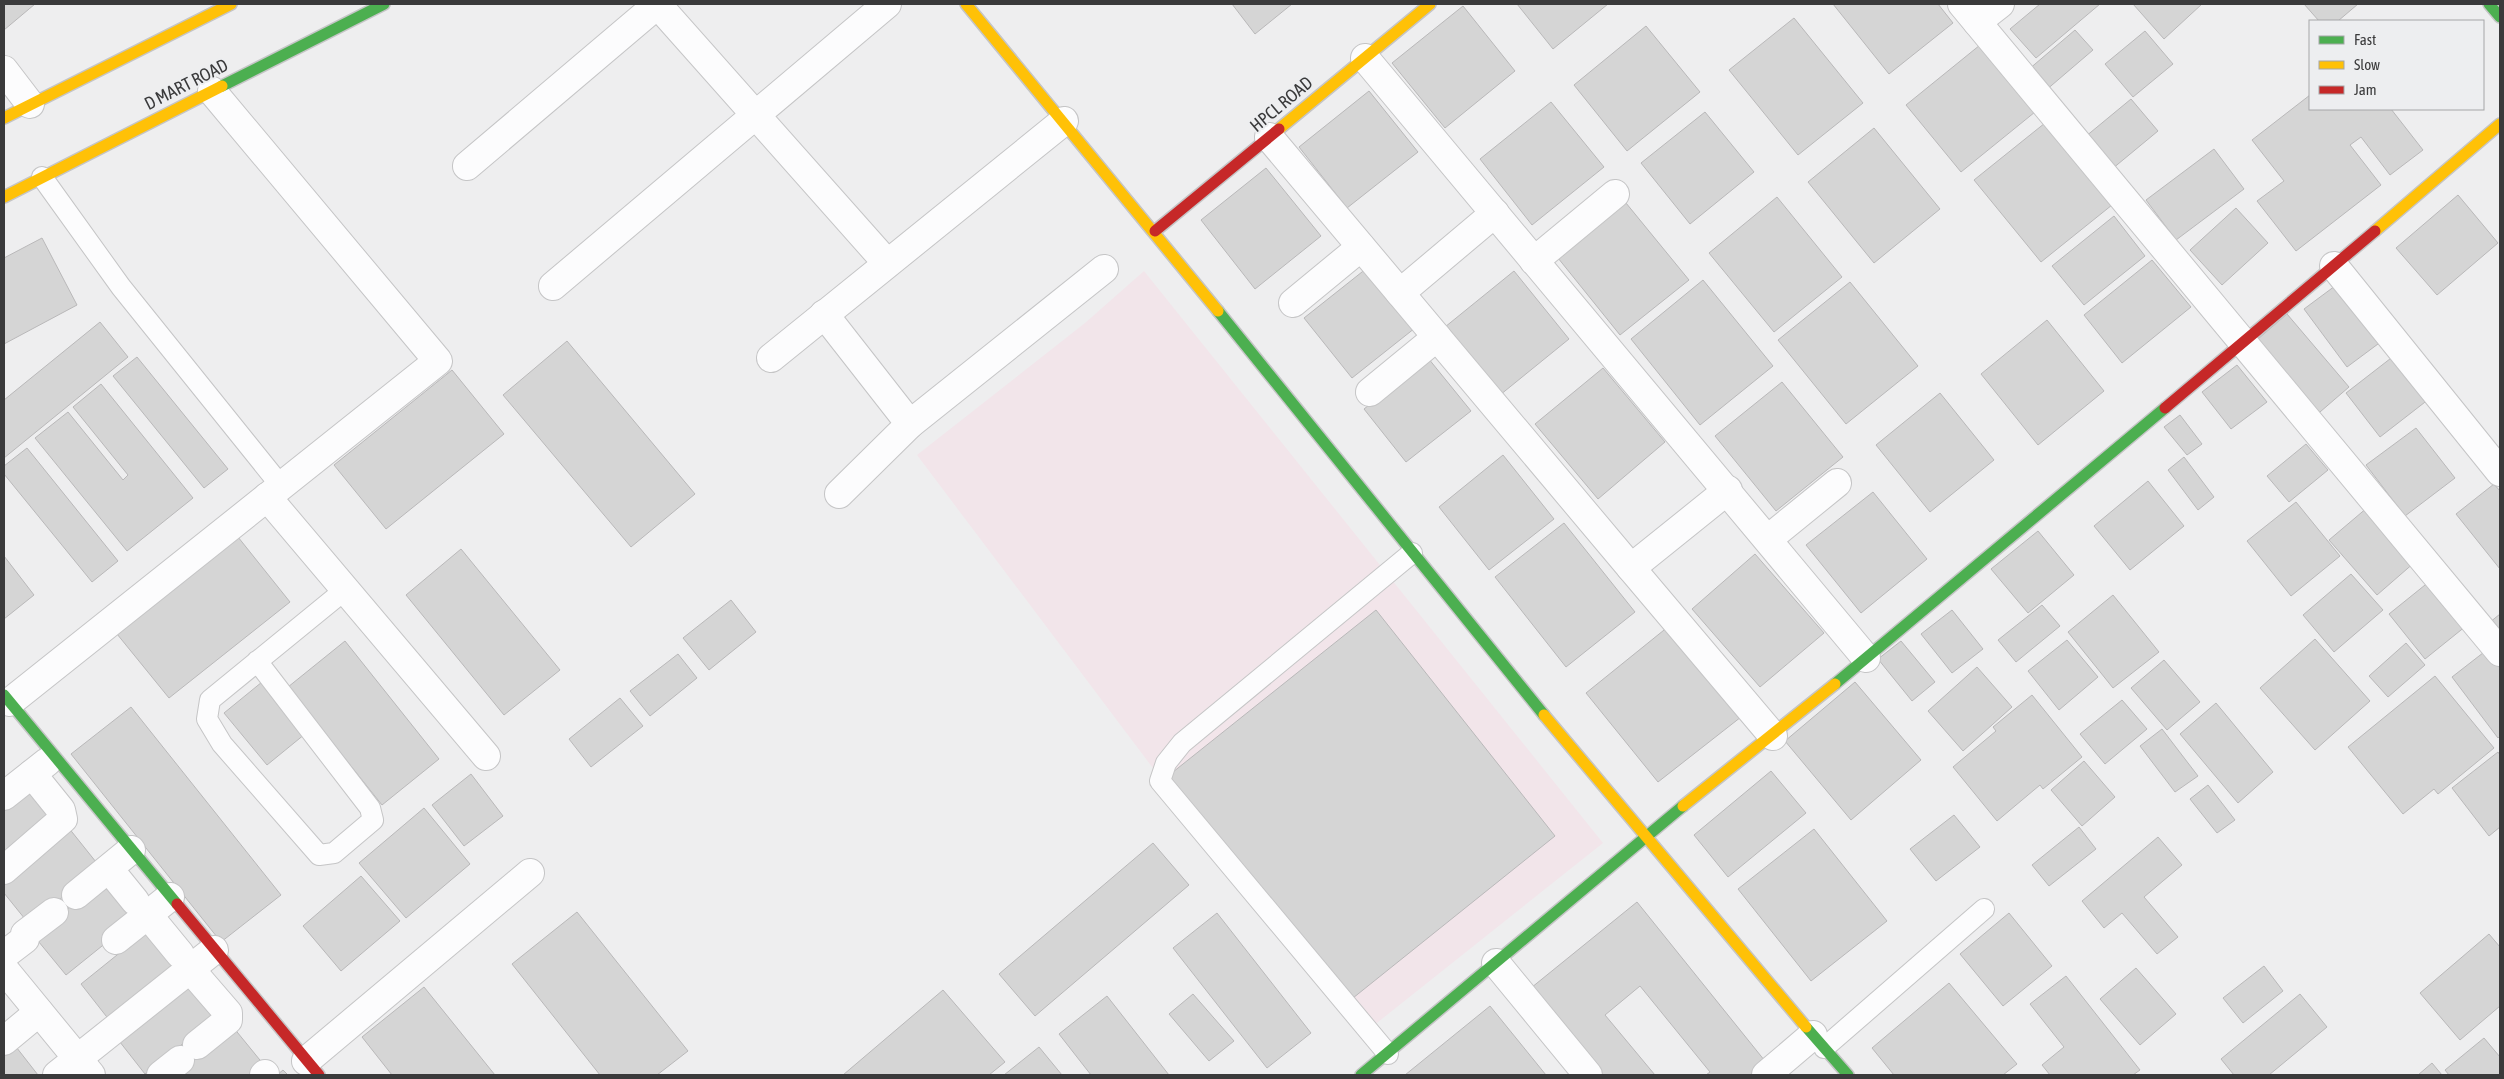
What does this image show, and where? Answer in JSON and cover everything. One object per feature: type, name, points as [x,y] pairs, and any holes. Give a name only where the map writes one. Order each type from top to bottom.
[{"type":"street","name":"D MART ROAD","points":[[4,197],[384,4]]},
{"type":"street","points":[[467,166],[658,4],[886,262]]},
{"type":"street","points":[[553,286],[886,4]]},
{"type":"street","points":[[966,4],[1155,231],[1412,553],[1645,836],[1848,1075]]},
{"type":"street","name":"HPCL ROAD","points":[[1155,231],[1430,4]]},
{"type":"street","points":[[2000,4],[1970,13],[2500,652]]},
{"type":"street","points":[[2489,4],[2500,17]]},
{"type":"street","points":[[4,118],[227,5]]},
{"type":"street","points":[[1365,58],[1728,490],[1866,658]]},
{"type":"street","points":[[4,70],[30,104]]},
{"type":"street","points":[[212,90],[438,361],[274,492],[7,699],[312,1068],[530,873]]},
{"type":"street","points":[[771,358],[886,262],[1064,120]]},
{"type":"street","points":[[1361,1075],[1645,836],[1773,736],[2244,343],[2500,124]]},
{"type":"street","points":[[1269,137],[1773,736]]},
{"type":"street","points":[[1534,260],[1616,194]]},
{"type":"street","points":[[1400,293],[1496,213]]},
{"type":"street","points":[[1292,303],[1361,247]]},
{"type":"street","points":[[2334,266],[2500,472]]},
{"type":"street","points":[[839,494],[910,424],[1104,269]]},
{"type":"street","points":[[824,314],[910,424]]},
{"type":"street","points":[[1370,392],[1437,337]]},
{"type":"street","points":[[1768,539],[1837,483]]},
{"type":"street","points":[[1631,568],[1728,490]]},
{"type":"street","points":[[274,492],[346,589],[486,756]]},
{"type":"street","points":[[4,796],[54,757]]},
{"type":"street","points":[[4,870],[63,818],[61,810],[32,774]]},
{"type":"street","points":[[76,895],[131,850]]},
{"type":"street","points":[[109,869],[228,1012],[228,1020],[179,1060]]},
{"type":"street","points":[[116,940],[142,908],[170,897]]},
{"type":"street","points":[[4,955],[25,939],[25,934],[54,912]]},
{"type":"street","points":[[57,1075],[84,1067],[185,961],[214,950]]},
{"type":"street","points":[[1496,963],[1588,1075]]},
{"type":"street","points":[[4,969],[84,1067]]},
{"type":"street","points":[[4,1041],[39,1012]]},
{"type":"street","points":[[1766,1075],[1819,1041]]},
{"type":"street","points":[[1792,1075],[1819,1041]]},
{"type":"lane","points":[[42,177],[274,492]]},
{"type":"lane","points":[[1388,1054],[1160,781],[1166,763],[1182,743],[1412,553]]},
{"type":"lane","points":[[257,661],[370,808],[373,820],[334,853],[319,855],[222,744],[207,719],[210,700],[257,661],[346,589]]},
{"type":"lane","points":[[1819,1041],[1984,909]]},
{"type":"shaded area","points":[[1144,271],[1603,843],[1368,1030],[1180,804],[917,455],[1085,323]]},
{"type":"building","points":[[4,4],[35,4],[4,30]]},
{"type":"building","points":[[1232,4],[1292,4],[1255,34]]},
{"type":"building","points":[[1517,4],[1608,4],[1553,49]]},
{"type":"building","points":[[1833,4],[1938,4],[1953,23],[1889,74]]},
{"type":"building","points":[[2040,4],[2100,4],[2036,58],[2010,29]]},
{"type":"building","points":[[2133,4],[2202,4],[2164,39]]},
{"type":"building","points":[[2304,4],[2358,4],[2339,20],[2318,20]]},
{"type":"building","points":[[1463,6],[1515,71],[1445,128],[1392,63]]},
{"type":"building","points":[[1794,18],[1863,103],[1798,155],[1729,70]]},
{"type":"building","points":[[1646,26],[1700,92],[1627,151],[1574,85]]},
{"type":"building","points":[[2075,30],[2093,50],[2045,91],[2028,70]]},
{"type":"building","points":[[2145,31],[2173,64],[2133,97],[2105,64]]},
{"type":"building","points":[[1980,45],[2035,112],[1961,172],[1906,105]]},
{"type":"building","points":[[1369,91],[1418,152],[1347,208],[1299,147]]},
{"type":"building","points":[[2309,96],[2309,110],[2392,110],[2423,150],[2390,175],[2361,137],[2350,145],[2381,185],[2296,251],[2257,201],[2284,181],[2252,140]]},
{"type":"building","points":[[2131,99],[2158,131],[2112,169],[2085,137]]},
{"type":"building","points":[[1551,102],[1604,167],[1532,225],[1480,159]]},
{"type":"building","points":[[1705,112],[1754,172],[1690,224],[1641,163]]},
{"type":"building","points":[[2045,123],[2112,205],[2041,262],[1974,180]]},
{"type":"building","points":[[1874,128],[1940,209],[1874,263],[1808,182]]},
{"type":"building","points":[[2214,149],[2244,189],[2176,240],[2146,200]]},
{"type":"building","points":[[1266,168],[1321,236],[1255,289],[1201,220]]},
{"type":"building","points":[[2458,195],[2498,243],[2437,295],[2396,248]]},
{"type":"building","points":[[1777,197],[1842,277],[1774,332],[1709,253]]},
{"type":"building","points":[[1626,203],[1689,280],[1620,335],[1558,258]]},
{"type":"building","points":[[2236,208],[2268,243],[2222,285],[2190,250]]},
{"type":"building","points":[[2114,216],[2145,256],[2084,305],[2052,266]]},
{"type":"building","points":[[42,238],[77,305],[4,344],[4,258]]},
{"type":"building","points":[[2152,260],[2191,307],[2122,363],[2084,315]]},
{"type":"building","points":[[1367,268],[1415,328],[1352,378],[1304,318]]},
{"type":"building","points":[[1514,271],[1569,339],[1500,395],[1445,327]]},
{"type":"building","points":[[1703,280],[1773,366],[1700,425],[1631,339]]},
{"type":"building","points":[[1850,282],[1918,366],[1846,424],[1778,340]]},
{"type":"building","points":[[2339,283],[2382,341],[2347,367],[2304,309]]},
{"type":"building","points":[[2287,314],[2349,387],[2313,418],[2251,345]]},
{"type":"building","points":[[2047,320],[2104,391],[2038,445],[1981,374]]},
{"type":"building","points":[[100,322],[128,357],[4,458],[4,400]]},
{"type":"building","points":[[567,341],[695,494],[631,547],[503,395]]},
{"type":"building","points":[[2395,355],[2429,399],[2380,437],[2346,393]]},
{"type":"building","points":[[137,357],[228,469],[204,488],[113,376]]},
{"type":"building","points":[[1428,358],[1471,411],[1406,462],[1364,409]]},
{"type":"building","points":[[2237,365],[2267,402],[2231,429],[2202,392]]},
{"type":"building","points":[[1603,368],[1665,442],[1598,499],[1535,424]]},
{"type":"building","points":[[452,370],[504,434],[386,529],[334,465]]},
{"type":"building","points":[[1782,382],[1843,457],[1776,511],[1715,436]]},
{"type":"building","points":[[101,384],[193,498],[127,551],[35,438],[68,412],[123,480],[128,475],[73,407]]},
{"type":"building","points":[[1940,393],[1994,460],[1930,512],[1876,445]]},
{"type":"building","points":[[2180,415],[2202,444],[2187,455],[2164,427]]},
{"type":"building","points":[[2416,428],[2455,478],[2405,516],[2366,465]]},
{"type":"building","points":[[2306,444],[2328,470],[2289,502],[2267,476]]},
{"type":"building","points":[[27,448],[118,561],[92,582],[4,474],[4,466]]},
{"type":"building","points":[[1503,455],[1554,519],[1489,570],[1439,507]]},
{"type":"building","points":[[2184,457],[2214,497],[2198,510],[2168,470]]},
{"type":"building","points":[[2148,481],[2184,526],[2130,570],[2094,526]]},
{"type":"building","points":[[2494,484],[2500,491],[2500,569],[2456,514]]},
{"type":"building","points":[[1873,492],[1927,559],[1861,613],[1806,545]]},
{"type":"building","points":[[2296,502],[2340,556],[2291,596],[2247,541]]},
{"type":"building","points":[[2368,507],[2415,562],[2377,595],[2329,540]]},
{"type":"building","points":[[1564,523],[1635,612],[1566,667],[1495,577]]},
{"type":"building","points":[[2038,531],[2074,575],[2028,613],[1991,569]]},
{"type":"building","points":[[238,537],[290,602],[169,698],[117,634]]},
{"type":"building","points":[[461,549],[560,670],[504,715],[406,595]]},
{"type":"building","points":[[1755,554],[1824,633],[1760,687],[1692,609]]},
{"type":"building","points":[[4,556],[34,595],[4,619]]},
{"type":"building","points":[[2351,574],[2383,610],[2334,652],[2303,615]]},
{"type":"building","points":[[2430,581],[2466,626],[2425,659],[2389,614]]},
{"type":"building","points":[[2113,595],[2159,652],[2113,688],[2068,632]]},
{"type":"building","points":[[731,600],[756,632],[709,670],[683,638]]},
{"type":"building","points":[[2042,605],[2060,626],[2016,662],[1998,640]]},
{"type":"building","points":[[1376,610],[1555,836],[1348,1002],[1168,776]]},
{"type":"building","points":[[1952,610],[1983,649],[1952,673],[1921,634]]},
{"type":"building","points":[[2500,614],[2500,648],[2484,627]]},
{"type":"building","points":[[1669,626],[1741,717],[1658,782],[1586,693]]},
{"type":"building","points":[[2315,639],[2370,701],[2315,750],[2260,688]]},
{"type":"building","points":[[2067,640],[2098,677],[2059,710],[2028,671]]},
{"type":"building","points":[[345,641],[439,759],[382,805],[288,687]]},
{"type":"building","points":[[1901,641],[1935,682],[1912,701],[1878,659]]},
{"type":"building","points":[[2406,643],[2425,665],[2388,697],[2369,676]]},
{"type":"building","points":[[2488,649],[2500,665],[2500,736],[2498,738],[2452,677]]},
{"type":"building","points":[[678,654],[697,678],[650,716],[630,691]]},
{"type":"building","points":[[2164,660],[2200,702],[2167,730],[2131,688]]},
{"type":"building","points":[[1977,667],[2012,707],[1963,751],[1928,711]]},
{"type":"building","points":[[2435,676],[2494,748],[2438,794],[2434,789],[2403,814],[2348,747]]},
{"type":"building","points":[[262,682],[305,734],[267,765],[224,713]]},
{"type":"building","points":[[1855,682],[1921,760],[1851,820],[1785,741]]},
{"type":"building","points":[[2032,695],[2082,757],[2043,789],[2040,785],[1997,821],[1953,767],[1996,731],[1993,727]]},
{"type":"building","points":[[620,698],[643,726],[591,767],[569,739]]},
{"type":"building","points":[[2122,700],[2147,729],[2105,764],[2080,734]]},
{"type":"building","points":[[2216,703],[2273,772],[2238,803],[2180,734]]},
{"type":"building","points":[[131,707],[281,895],[221,942],[71,754]]},
{"type":"building","points":[[2162,729],[2198,776],[2175,792],[2140,746]]},
{"type":"building","points":[[2498,752],[2500,755],[2500,827],[2489,836],[2452,788]]},
{"type":"building","points":[[2084,761],[2115,797],[2082,826],[2051,790]]},
{"type":"building","points":[[1771,771],[1806,813],[1728,877],[1694,835]]},
{"type":"building","points":[[471,774],[503,816],[464,846],[432,805]]},
{"type":"building","points":[[29,781],[57,818],[4,861],[4,802]]},
{"type":"building","points":[[2208,785],[2235,820],[2217,833],[2190,799]]},
{"type":"building","points":[[424,808],[470,864],[406,918],[359,863]]},
{"type":"building","points":[[1954,815],[1980,847],[1936,881],[1910,849]]},
{"type":"building","points":[[68,827],[100,867],[29,924],[4,893],[4,878]]},
{"type":"building","points":[[2079,827],[2096,849],[2049,886],[2032,865]]},
{"type":"building","points":[[1814,829],[1887,921],[1811,981],[1738,889]]},
{"type":"building","points":[[2158,837],[2182,865],[2144,897],[2178,937],[2157,954],[2122,913],[2104,928],[2082,901]]},
{"type":"building","points":[[1153,843],[1189,885],[1035,1016],[999,974]]},
{"type":"building","points":[[361,876],[400,921],[341,971],[303,926]]},
{"type":"building","points":[[106,878],[138,917],[66,975],[34,936]]},
{"type":"building","points":[[1637,902],[1769,1066],[1757,1075],[1706,1075],[1710,1072],[1640,986],[1605,1015],[1655,1075],[1594,1075],[1526,992]]},
{"type":"building","points":[[577,912],[688,1051],[657,1075],[600,1075],[512,964]]},
{"type":"building","points":[[1217,913],[1311,1033],[1267,1068],[1173,948]]},
{"type":"building","points":[[2009,913],[2052,966],[2003,1006],[1960,954]]},
{"type":"building","points":[[153,926],[182,962],[110,1021],[81,984]]},
{"type":"building","points":[[2489,934],[2500,947],[2500,1006],[2460,1040],[2420,993]]},
{"type":"building","points":[[2264,966],[2283,991],[2243,1023],[2223,998]]},
{"type":"building","points":[[2136,968],[2176,1014],[2140,1045],[2100,999]]},
{"type":"building","points":[[2066,976],[2140,1070],[2133,1075],[2050,1075],[2042,1065],[2064,1047],[2030,1004]]},
{"type":"building","points":[[188,980],[216,1017],[145,1074],[116,1037]]},
{"type":"building","points":[[1949,983],[2017,1064],[2003,1075],[1894,1075],[1872,1048]]},
{"type":"building","points":[[424,987],[495,1075],[392,1075],[362,1037]]},
{"type":"building","points":[[943,990],[1005,1062],[989,1075],[843,1075]]},
{"type":"building","points":[[1193,994],[1234,1041],[1209,1061],[1169,1014]]},
{"type":"building","points":[[2300,994],[2327,1027],[2269,1075],[2234,1075],[2221,1059]]},
{"type":"building","points":[[1107,996],[1169,1075],[1091,1075],[1059,1034]]},
{"type":"building","points":[[1490,1006],[1546,1075],[1405,1075]]},
{"type":"building","points":[[233,1027],[264,1065],[251,1075],[173,1075]]},
{"type":"building","points":[[2484,1038],[2500,1057],[2500,1075],[2449,1075],[2445,1070]]},
{"type":"building","points":[[13,1043],[38,1075],[4,1075],[4,1051]]},
{"type":"building","points":[[1039,1047],[1062,1075],[1004,1075]]},
{"type":"building","points":[[2432,1063],[2442,1075],[2418,1075]]},
{"type":"building","points":[[283,1070],[288,1075],[277,1075]]},
{"type":"traffic: fast","points":[[222,86],[384,4]]},
{"type":"traffic: fast","points":[[2489,4],[2500,17]]},
{"type":"traffic: fast","points":[[1218,311],[1544,715]]},
{"type":"traffic: fast","points":[[1835,684],[2165,408]]},
{"type":"traffic: fast","points":[[4,695],[177,904]]},
{"type":"traffic: fast","points":[[1361,1075],[1683,806]]},
{"type":"traffic: fast","points":[[1806,1027],[1848,1075]]},
{"type":"traffic: slow","points":[[4,118],[231,4]]},
{"type":"traffic: slow","points":[[966,4],[1218,311]]},
{"type":"traffic: slow","points":[[1279,129],[1430,4]]},
{"type":"traffic: slow","points":[[4,197],[222,86]]},
{"type":"traffic: slow","points":[[2375,231],[2500,124]]},
{"type":"traffic: slow","points":[[1683,806],[1835,684]]},
{"type":"traffic: slow","points":[[1544,715],[1806,1027]]},
{"type":"traffic: jam","points":[[1155,231],[1279,129]]},
{"type":"traffic: jam","points":[[2165,408],[2375,231]]},
{"type":"traffic: jam","points":[[177,904],[319,1075]]}]
